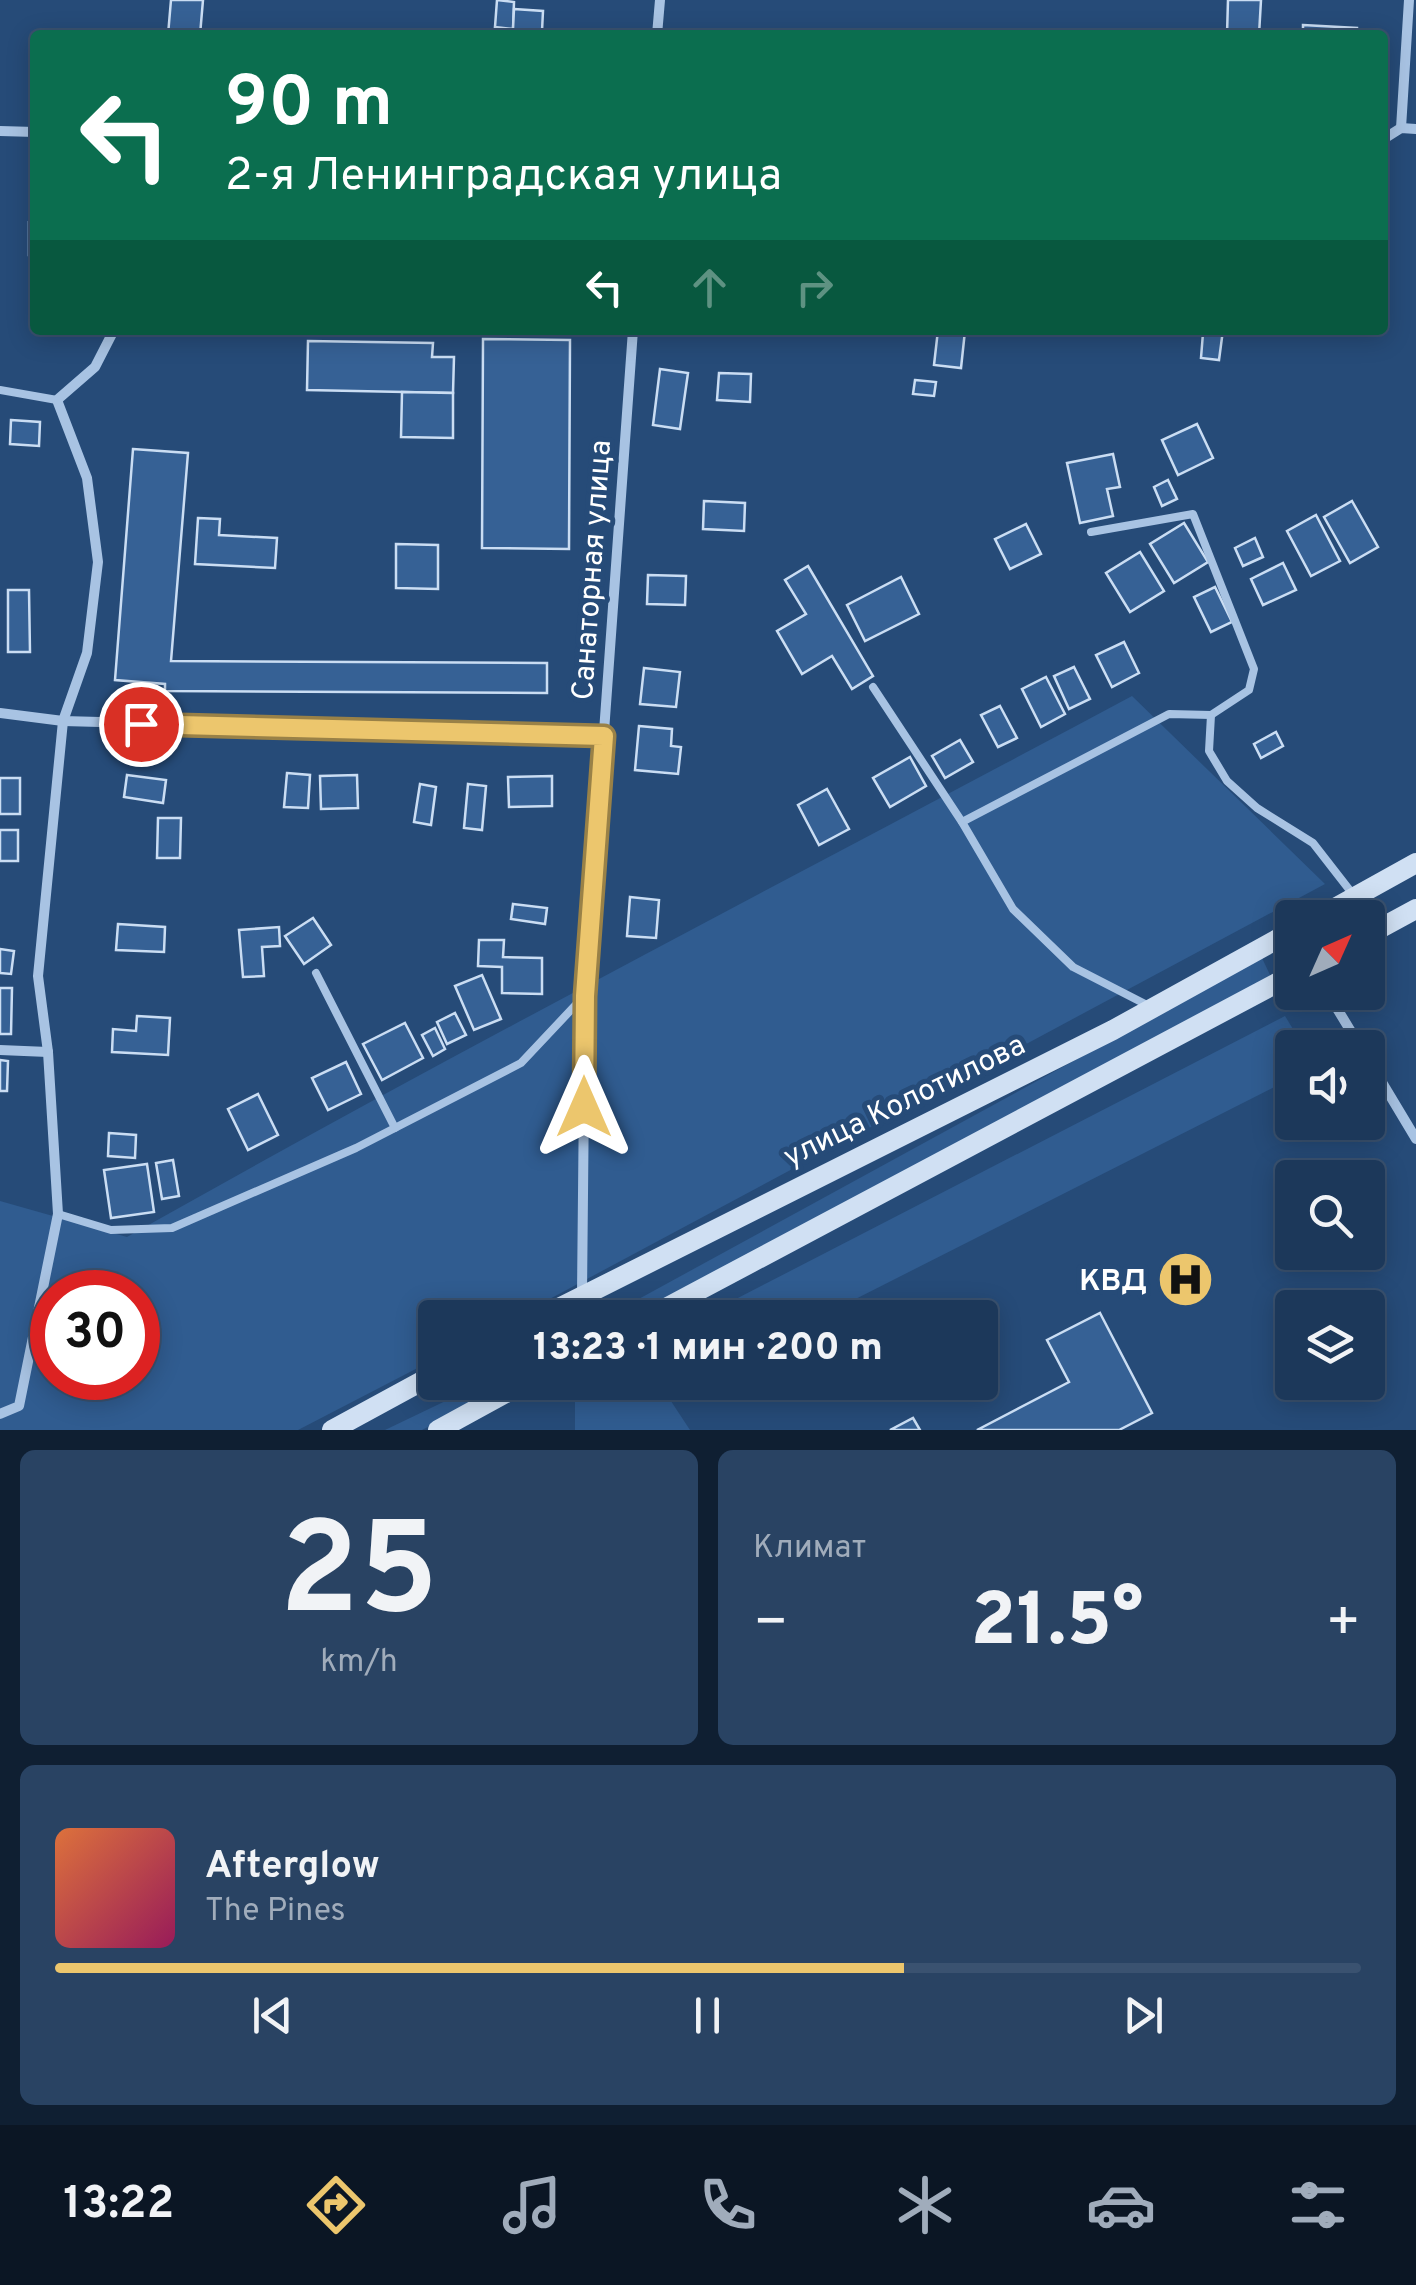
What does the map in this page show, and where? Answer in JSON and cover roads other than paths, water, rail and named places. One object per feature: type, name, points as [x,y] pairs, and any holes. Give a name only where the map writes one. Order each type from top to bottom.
[{"type":"main road","points":[[1350,900],[1416,863]]},
{"type":"main road","points":[[1385,925],[1416,909]]},
{"type":"main road","name":"улица Колотилова","points":[[571,1300],[1154,1008],[1275,940]]},
{"type":"main road","points":[[681,1300],[1275,983]]},
{"type":"main road","points":[[332,1430],[418,1383]]},
{"type":"main road","points":[[438,1430],[493,1400]]},
{"type":"street","points":[[657,30],[660,0]]},
{"type":"street","points":[[1401,128],[1408,0]]},
{"type":"street","points":[[1388,136],[1401,128],[1416,128]]},
{"type":"street","points":[[0,131],[30,132]]},
{"type":"street","points":[[0,1414],[19,1406],[58,1214],[48,1052],[38,976],[64,722],[87,653],[98,562],[87,478],[57,400],[95,366],[111,335]]},
{"type":"street","name":"Санаторная улица","points":[[582,1294],[585,996],[633,335]]},
{"type":"street","points":[[0,712],[64,722],[604,736]]},
{"type":"street","points":[[0,1050],[48,1052]]},
{"type":"street","points":[[1385,1087],[1416,1139]]},
{"type":"lane","points":[[0,390],[57,400]]},
{"type":"lane","points":[[962,822],[1169,714],[1211,715],[1249,690],[1254,669],[1192,514],[1091,532]]},
{"type":"lane","points":[[874,687],[1013,909],[1073,966],[1154,1008]]},
{"type":"lane","points":[[1211,715],[1208,751],[1227,781],[1258,808],[1313,843],[1355,897]]},
{"type":"lane","points":[[316,973],[395,1128]]},
{"type":"lane","points":[[58,1214],[111,1230],[172,1228],[395,1128],[521,1062],[585,996]]},
{"type":"place","name":"КВД","points":[[1186,1280]]}]
